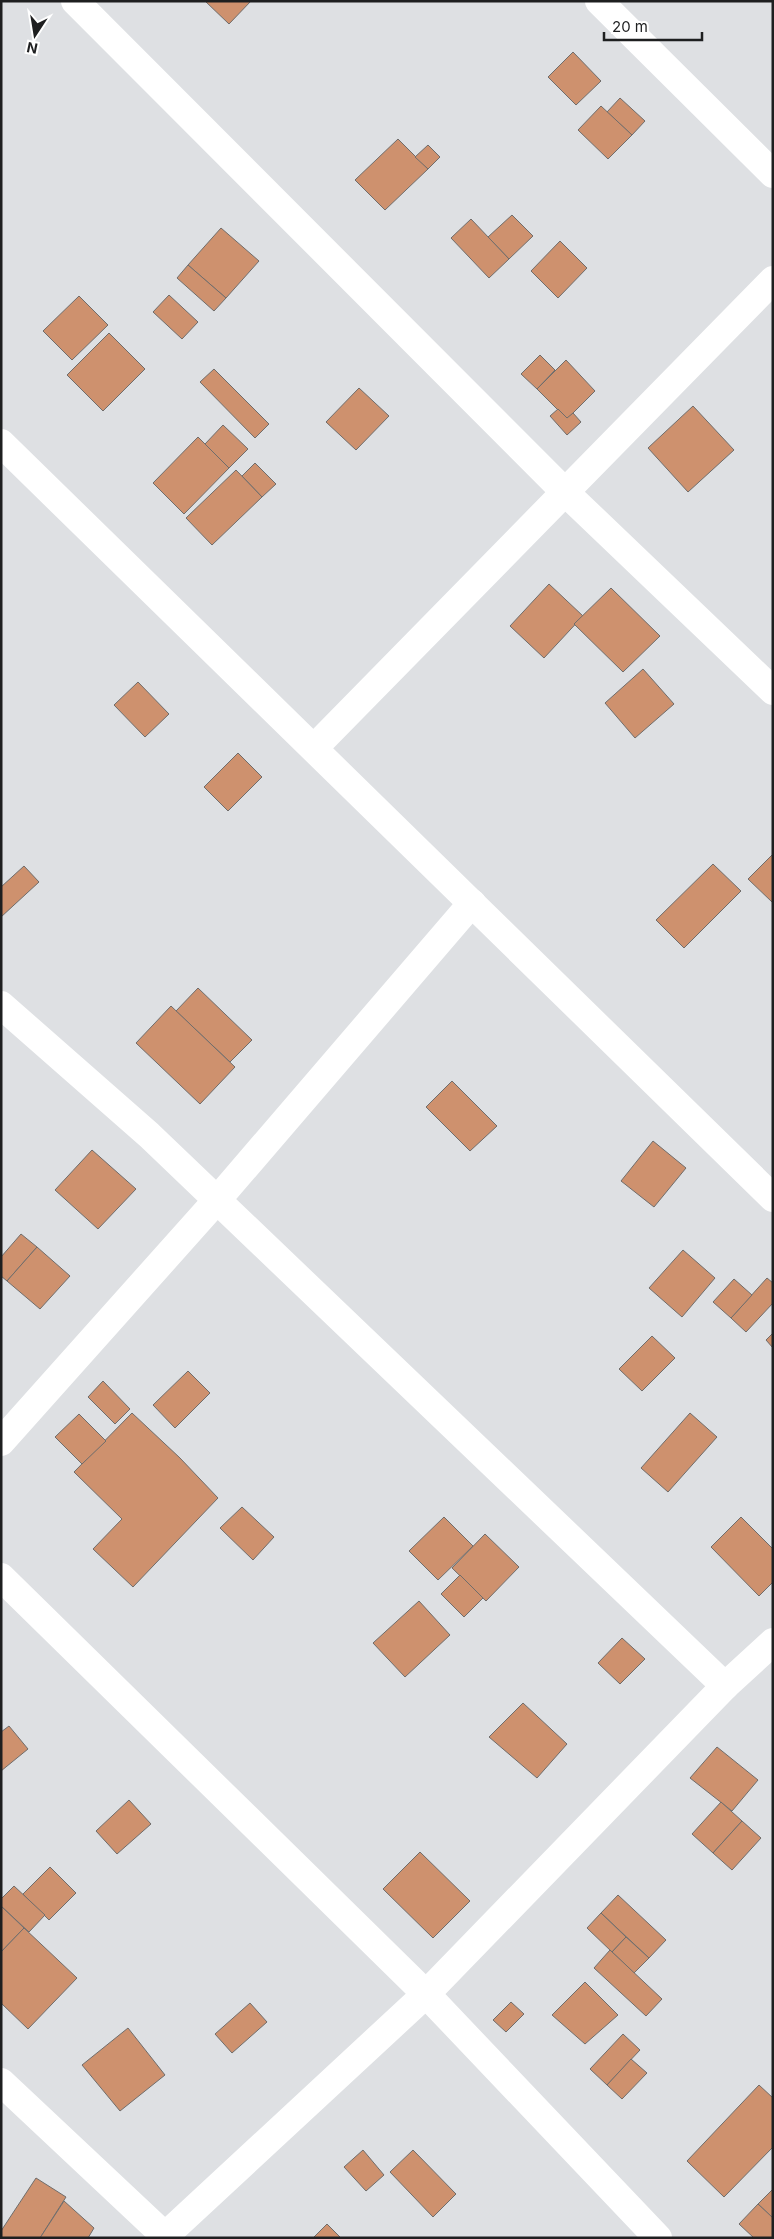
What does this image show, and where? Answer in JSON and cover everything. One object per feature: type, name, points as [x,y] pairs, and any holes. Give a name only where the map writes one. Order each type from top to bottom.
[{"type":"street","points":[[75,1],[566,493],[773,691]]},
{"type":"street","points":[[599,1],[773,174]]},
{"type":"street","points":[[314,748],[773,280]]},
{"type":"street","points":[[1,443],[773,1198]]},
{"type":"street","points":[[1,1442],[217,1200],[472,903]]},
{"type":"street","points":[[1,1005],[149,1135],[725,1686]]},
{"type":"street","points":[[1,1576],[426,1994],[658,2238]]},
{"type":"street","points":[[3,2088],[165,2237],[426,1994],[725,1686],[773,1642]]},
{"type":"building","points":[[205,1],[251,1],[229,24]]},
{"type":"building","points":[[573,52],[601,81],[576,105],[548,77]]},
{"type":"building","points":[[620,98],[645,121],[632,135],[607,112]]},
{"type":"building","points":[[601,106],[632,135],[608,159],[578,130]]},
{"type":"building","points":[[398,139],[428,169],[385,210],[355,180]]},
{"type":"building","points":[[428,145],[440,157],[428,169],[415,157]]},
{"type":"building","points":[[512,215],[533,236],[509,259],[488,237]]},
{"type":"building","points":[[471,219],[509,259],[489,278],[451,238]]},
{"type":"building","points":[[221,228],[259,261],[226,298],[188,265]]},
{"type":"building","points":[[560,241],[587,268],[558,298],[531,271]]},
{"type":"building","points":[[188,265],[226,298],[214,311],[177,278]]},
{"type":"building","points":[[169,295],[198,322],[182,339],[153,312]]},
{"type":"building","points":[[79,296],[108,325],[72,360],[43,331]]},
{"type":"building","points":[[109,333],[145,369],[103,411],[67,375]]},
{"type":"building","points":[[540,355],[555,370],[537,389],[521,374]]},
{"type":"building","points":[[566,360],[595,391],[567,419],[537,389]]},
{"type":"building","points":[[214,369],[269,424],[255,438],[200,382]]},
{"type":"building","points":[[359,388],[389,416],[356,450],[326,422]]},
{"type":"building","points":[[693,406],[734,450],[688,492],[648,448]]},
{"type":"building","points":[[558,409],[567,418],[573,413],[581,422],[567,435],[550,416]]},
{"type":"building","points":[[223,425],[248,449],[229,468],[205,444]]},
{"type":"building","points":[[198,437],[229,468],[184,514],[153,483]]},
{"type":"building","points":[[255,463],[276,484],[262,497],[242,476]]},
{"type":"building","points":[[236,470],[262,497],[212,545],[186,518]]},
{"type":"building","points":[[549,584],[583,616],[544,658],[510,626]]},
{"type":"building","points":[[611,588],[660,636],[623,672],[574,624]]},
{"type":"building","points":[[643,669],[674,704],[635,738],[605,703]]},
{"type":"building","points":[[138,682],[169,714],[145,737],[114,705]]},
{"type":"building","points":[[238,753],[262,777],[228,811],[204,787]]},
{"type":"building","points":[[773,854],[773,901],[772,902],[748,879]]},
{"type":"building","points":[[713,864],[741,891],[684,948],[656,920]]},
{"type":"building","points":[[24,866],[39,882],[1,917],[1,887]]},
{"type":"building","points":[[198,988],[252,1040],[230,1062],[176,1011]]},
{"type":"building","points":[[171,1006],[235,1067],[200,1104],[136,1043]]},
{"type":"building","points":[[452,1081],[497,1126],[470,1151],[426,1107]]},
{"type":"building","points":[[653,1141],[686,1168],[654,1207],[621,1181]]},
{"type":"building","points":[[92,1150],[136,1189],[98,1229],[55,1190]]},
{"type":"building","points":[[21,1234],[37,1247],[7,1281],[1,1276],[1,1257]]},
{"type":"building","points":[[37,1247],[70,1276],[40,1309],[7,1281]]},
{"type":"building","points":[[683,1250],[715,1278],[682,1317],[649,1288]]},
{"type":"building","points":[[767,1278],[773,1283],[773,1303],[746,1332],[731,1318]]},
{"type":"building","points":[[734,1279],[752,1295],[731,1318],[713,1302]]},
{"type":"building","points":[[773,1333],[773,1348],[766,1340]]},
{"type":"building","points":[[652,1336],[675,1358],[642,1391],[619,1369]]},
{"type":"building","points":[[188,1371],[210,1393],[175,1428],[153,1405]]},
{"type":"building","points":[[103,1381],[130,1409],[115,1424],[88,1397]]},
{"type":"building","points":[[132,1413],[180,1458],[218,1498],[133,1587],[93,1549],[122,1519],[74,1472]]},
{"type":"building","points":[[690,1413],[717,1437],[668,1492],[641,1468]]},
{"type":"building","points":[[79,1414],[106,1441],[82,1464],[55,1437]]},
{"type":"building","points":[[242,1507],[274,1537],[253,1560],[220,1528]]},
{"type":"building","points":[[444,1517],[473,1546],[438,1580],[409,1551]]},
{"type":"building","points":[[741,1517],[773,1549],[773,1582],[759,1596],[711,1547]]},
{"type":"building","points":[[485,1534],[519,1567],[486,1601],[452,1568]]},
{"type":"building","points":[[460,1575],[483,1598],[464,1617],[441,1594]]},
{"type":"building","points":[[419,1601],[450,1635],[405,1677],[373,1643]]},
{"type":"building","points":[[622,1638],[645,1659],[620,1684],[598,1663]]},
{"type":"building","points":[[523,1703],[567,1744],[537,1778],[489,1737]]},
{"type":"building","points":[[9,1726],[28,1749],[1,1771],[1,1732]]},
{"type":"building","points":[[717,1747],[758,1780],[732,1811],[690,1778]]},
{"type":"building","points":[[129,1800],[151,1824],[117,1854],[96,1831]]},
{"type":"building","points":[[721,1802],[742,1821],[713,1853],[692,1834]]},
{"type":"building","points":[[742,1821],[761,1838],[732,1870],[713,1853]]},
{"type":"building","points":[[420,1852],[470,1901],[433,1938],[383,1889]]},
{"type":"building","points":[[50,1867],[76,1893],[49,1920],[23,1894]]},
{"type":"building","points":[[14,1886],[45,1915],[29,1932],[1,1906],[1,1899]]},
{"type":"building","points":[[618,1895],[666,1940],[649,1958],[601,1913]]},
{"type":"building","points":[[1,1906],[24,1928],[1,1952]]},
{"type":"building","points":[[601,1913],[626,1937],[612,1952],[587,1928]]},
{"type":"building","points":[[24,1928],[77,1978],[28,2029],[1,2003],[1,1952]]},
{"type":"building","points":[[626,1937],[649,1958],[634,1973],[612,1952]]},
{"type":"building","points":[[610,1950],[662,1999],[646,2016],[594,1968]]},
{"type":"building","points":[[585,1982],[618,2015],[585,2044],[552,2015]]},
{"type":"building","points":[[511,2002],[524,2014],[506,2032],[493,2020]]},
{"type":"building","points":[[250,2003],[267,2022],[232,2053],[215,2034]]},
{"type":"building","points":[[128,2028],[165,2075],[120,2111],[82,2065]]},
{"type":"building","points":[[623,2034],[640,2050],[607,2085],[590,2069]]},
{"type":"building","points":[[631,2059],[647,2073],[622,2099],[607,2085]]},
{"type":"building","points":[[759,2085],[773,2098],[773,2147],[724,2197],[687,2161]]},
{"type":"building","points":[[363,2150],[384,2175],[366,2191],[344,2167]]},
{"type":"building","points":[[413,2150],[456,2194],[433,2217],[390,2172]]},
{"type":"building","points":[[36,2178],[66,2197],[40,2238],[1,2238],[1,2231]]},
{"type":"building","points":[[773,2189],[773,2218],[758,2204]]},
{"type":"building","points":[[64,2201],[94,2228],[88,2238],[40,2238]]},
{"type":"building","points":[[758,2204],[773,2218],[773,2238],[754,2238],[739,2224]]},
{"type":"building","points":[[327,2224],[341,2238],[313,2238]]}]
